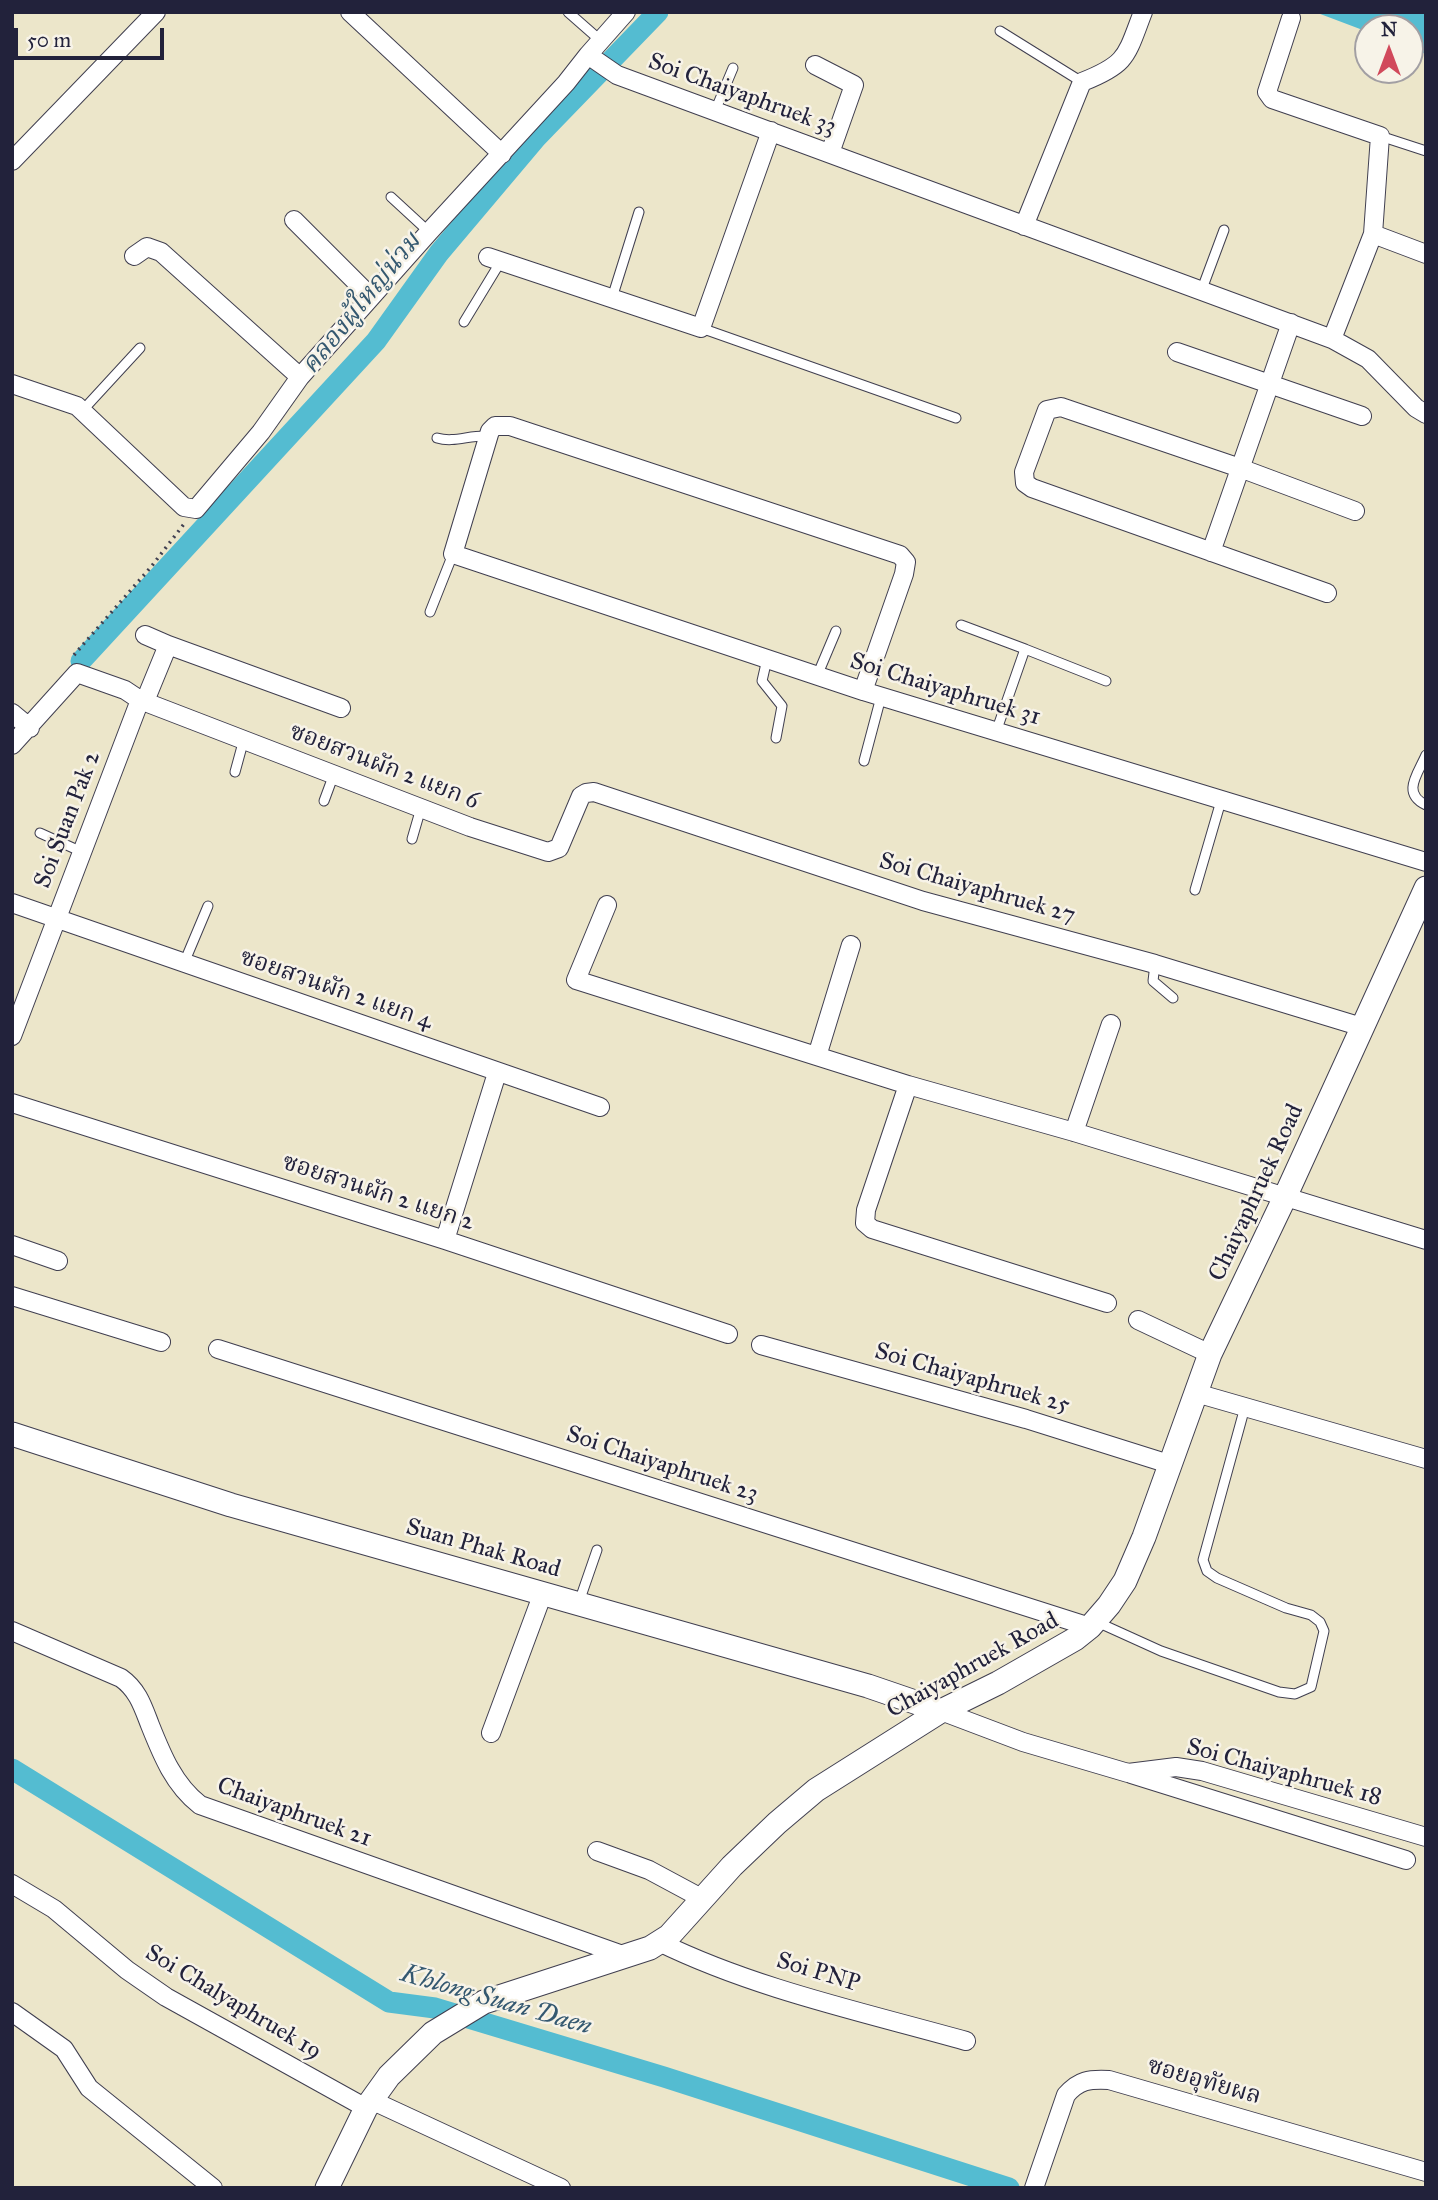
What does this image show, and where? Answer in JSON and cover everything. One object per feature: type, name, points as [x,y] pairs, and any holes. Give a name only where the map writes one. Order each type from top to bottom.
[{"type":"street","points":[[12,161],[156,12]]},
{"type":"street","points":[[350,12],[502,155]]},
{"type":"street","points":[[12,384],[62,400],[82,411],[184,508],[196,509],[261,432],[300,377],[566,83],[595,60],[601,41],[626,12]]},
{"type":"street","points":[[1024,226],[1082,82],[1112,69],[1126,57],[1143,12]]},
{"type":"street","points":[[1290,18],[1267,92],[1272,99],[1380,136],[1373,234],[1332,339]]},
{"type":"street","name":"Soi Chaiyaphruek 33","points":[[595,60],[617,75],[1332,339],[1368,359],[1416,408],[1426,414]]},
{"type":"street","points":[[814,65],[854,85],[830,153]]},
{"type":"street","points":[[495,259],[701,328],[771,131]]},
{"type":"street","points":[[294,220],[371,298]]},
{"type":"street","points":[[1373,234],[1426,254]]},
{"type":"street","points":[[134,256],[147,247],[161,253],[300,377]]},
{"type":"street","points":[[1211,552],[1290,323]]},
{"type":"street","points":[[1177,352],[1362,416]]},
{"type":"street","points":[[1327,593],[1032,488],[1025,483],[1024,472],[1048,410],[1061,407],[1240,468],[1355,511]]},
{"type":"street","points":[[453,554],[487,436],[495,426],[510,426],[900,555],[906,562],[904,574],[863,691]]},
{"type":"street","name":"Soi Chaiyaphruek 31","points":[[453,554],[881,697],[1426,862]]},
{"type":"street","points":[[145,635],[341,708]]},
{"type":"street","name":"Soi Suan Pak 2","points":[[12,1036],[17,1010],[57,918],[143,701],[169,645]]},
{"type":"street","name":"ซอยสวนผัก 2 แยก 6","points":[[69,682],[77,673],[470,827],[548,852],[559,848],[581,796]]},
{"type":"street","points":[[12,745],[69,682]]},
{"type":"street","points":[[12,713],[30,728]]},
{"type":"street","name":"Soi Chaiyaphruek 27","points":[[581,796],[594,792],[923,901],[1155,964],[1363,1027]]},
{"type":"street","name":"Chaiyaphruek Road","points":[[327,2188],[369,2104],[407,2056],[433,2033],[484,2003],[628,1957],[669,1936],[732,1866],[817,1790],[941,1711],[1076,1639],[1093,1624],[1125,1581],[1144,1538],[1210,1354],[1363,1027],[1416,923],[1426,888]]},
{"type":"street","name":"ซอยสวนผัก 2 แยก 4","points":[[12,903],[600,1107]]},
{"type":"street","points":[[607,905],[576,980],[908,1085],[1073,1132],[1426,1240]]},
{"type":"street","points":[[817,1056],[851,945]]},
{"type":"street","points":[[1073,1132],[1111,1024]]},
{"type":"street","points":[[445,1240],[497,1073]]},
{"type":"street","points":[[908,1085],[866,1210],[865,1223],[872,1229],[1107,1303]]},
{"type":"street","name":"ซอยสวนผัก 2 แยก 2","points":[[12,1103],[445,1240],[728,1334]]},
{"type":"street","points":[[12,1245],[58,1261]]},
{"type":"street","points":[[12,1296],[161,1342]]},
{"type":"street","points":[[1138,1320],[1210,1354]]},
{"type":"street","name":"Soi Chaiyaphruek 25","points":[[761,1345],[1026,1419],[1169,1464]]},
{"type":"street","name":"Soi Chaiyaphruek 23","points":[[218,1349],[1093,1624]]},
{"type":"street","points":[[1196,1393],[1426,1459]]},
{"type":"street","name":"Suan Phak Road","points":[[12,1434],[231,1505],[868,1686],[941,1711]]},
{"type":"street","points":[[491,1734],[543,1593]]},
{"type":"street","name":"Chaiyaphruek 21","points":[[12,1631],[121,1678],[130,1685],[140,1701],[167,1765],[190,1798],[200,1805],[223,1816],[628,1957]]},
{"type":"street","name":"Soi Chaiyaphruek 18","points":[[941,1711],[1023,1742],[1406,1860]]},
{"type":"street","name":"Soi Chaiyaphruek 18","points":[[1128,1773],[1177,1768],[1202,1772],[1426,1836]]},
{"type":"street","points":[[597,1852],[649,1870],[703,1899]]},
{"type":"street","name":"Soi Chalyaphruek 19","points":[[12,1884],[54,1909],[127,1970],[166,1997],[369,2104],[561,2188]]},
{"type":"street","name":"Soi PNP","points":[[659,1942],[708,1965],[966,2042]]},
{"type":"street","points":[[12,2012],[64,2049],[89,2088],[213,2188]]},
{"type":"street","name":"ซอยอุทัยผล","points":[[1037,2180],[1066,2095],[1076,2084],[1088,2079],[1109,2080],[1426,2172]]},
{"type":"lane","points":[[568,12],[601,41]]},
{"type":"lane","points":[[1000,32],[1082,82]]},
{"type":"lane","points":[[715,111],[733,68]]},
{"type":"lane","points":[[1380,136],[1426,151]]},
{"type":"lane","points":[[391,197],[429,232]]},
{"type":"lane","points":[[612,298],[639,212]]},
{"type":"lane","points":[[1202,289],[1224,230]]},
{"type":"lane","points":[[464,322],[495,259]]},
{"type":"lane","points":[[701,328],[956,418]]},
{"type":"lane","points":[[82,411],[140,348]]},
{"type":"lane","points":[[437,438],[450,441],[466,436],[487,436]]},
{"type":"lane","points":[[430,612],[453,554]]},
{"type":"lane","points":[[961,625],[1106,681]]},
{"type":"lane","points":[[817,676],[836,631]]},
{"type":"lane","points":[[996,732],[1025,649]]},
{"type":"lane","points":[[767,659],[762,681],[779,701],[783,712],[776,738]]},
{"type":"lane","points":[[864,761],[881,697]]},
{"type":"lane","points":[[235,772],[244,740]]},
{"type":"lane","points":[[1426,755],[1412,789],[1412,796],[1426,805]]},
{"type":"lane","points":[[324,801],[334,775]]},
{"type":"lane","points":[[1195,890],[1221,802]]},
{"type":"lane","points":[[412,839],[421,808]]},
{"type":"lane","points":[[40,833],[82,852]]},
{"type":"lane","points":[[184,963],[208,906]]},
{"type":"lane","points":[[1155,964],[1153,981],[1172,998]]},
{"type":"lane","points":[[1093,1624],[1279,1692],[1295,1694],[1311,1688],[1324,1631],[1320,1622],[1311,1615],[1286,1608],[1217,1578],[1208,1572],[1203,1560],[1245,1407]]},
{"type":"lane","points":[[578,1604],[597,1550]]},
{"type":"path","points":[[69,682],[70,659],[151,568],[196,509]]},
{"type":"water","points":[[1315,12],[1426,12],[1426,54],[1424,14],[1354,14],[1354,27]]},
{"type":"waterway","name":"คลองผู้ใหญ่น่วม","points":[[81,661],[376,341],[439,253],[536,138],[658,12]]},
{"type":"waterway","name":"Khlong Suan Daen","points":[[12,1769],[389,2002],[435,2008],[664,2077],[1009,2188]]}]
